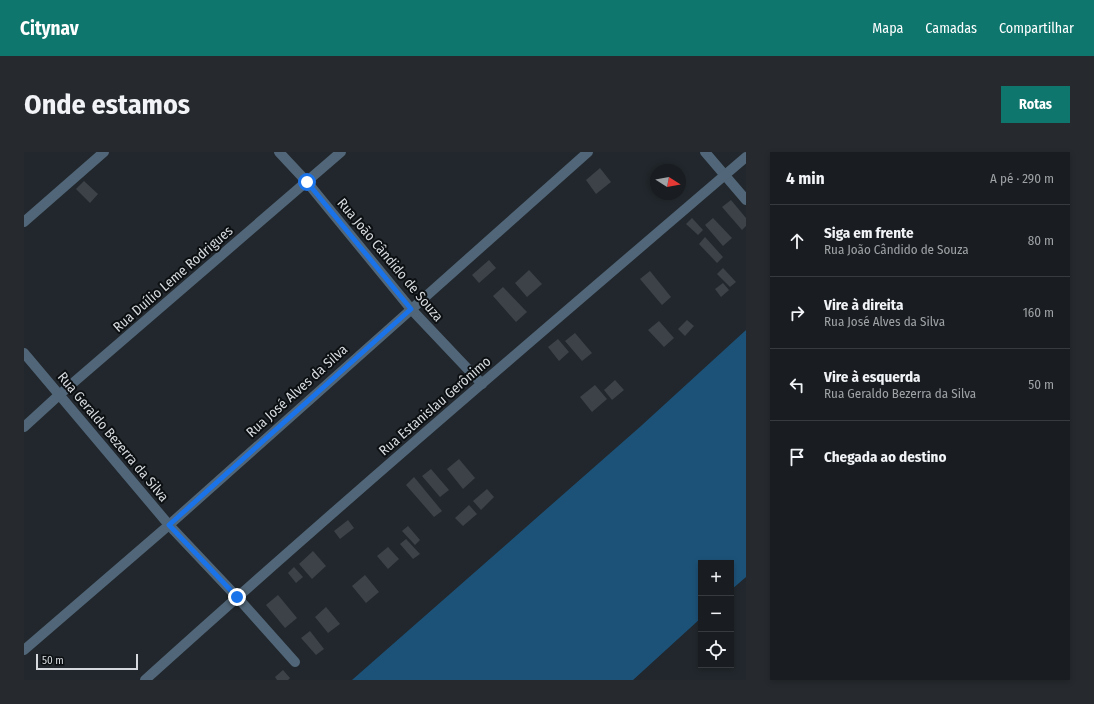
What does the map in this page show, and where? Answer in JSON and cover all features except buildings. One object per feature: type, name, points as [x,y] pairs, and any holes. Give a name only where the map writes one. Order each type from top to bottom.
[{"type":"street","points":[[24,222],[104,152]]},
{"type":"street","name":"Rua João Cândido de Souza","points":[[279,152],[307,182],[411,309],[482,384]]},
{"type":"street","name":"Rua Duílio Leme Rodrigues","points":[[24,428],[59,395],[341,152]]},
{"type":"street","name":"Rua José Alves da Silva","points":[[24,650],[169,525],[588,152]]},
{"type":"street","points":[[705,152],[746,200]]},
{"type":"street","name":"Rua Estanislau Gerônimo","points":[[145,680],[237,597],[746,157]]},
{"type":"street","name":"Rua Geraldo Bezerra da Silva","points":[[24,353],[169,525],[237,597],[295,662]]},
{"type":"shaded area","points":[[746,330],[746,577],[734,587],[734,560],[698,560],[698,621],[633,680],[352,680],[641,426]]},
{"type":"route","points":[[237,597],[169,525],[411,309],[307,182]]}]
